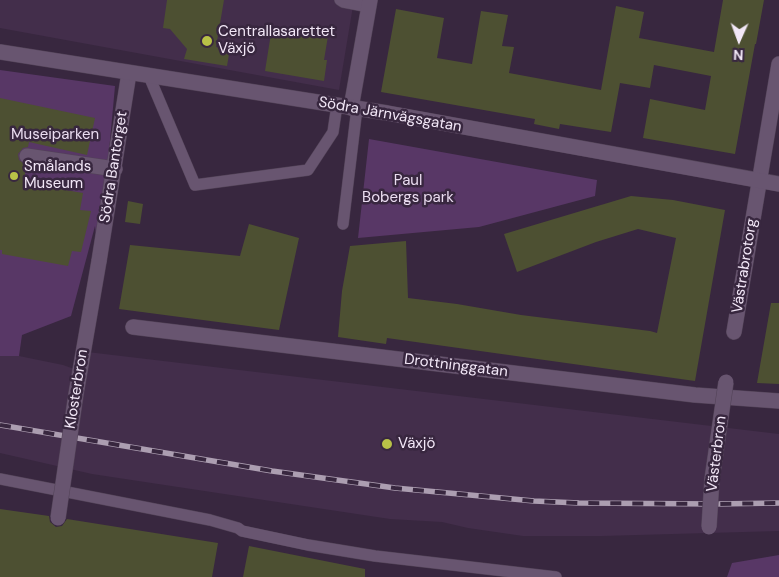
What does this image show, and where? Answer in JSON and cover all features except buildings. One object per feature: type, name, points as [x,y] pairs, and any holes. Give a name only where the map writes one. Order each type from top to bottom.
[{"type":"street","points":[[348,107],[370,4]]},
{"type":"street","name":"Södra Järnvägsgatan","points":[[0,52],[348,107],[779,184]]},
{"type":"street","name":"Västrabrotorg","points":[[734,332],[779,64]]},
{"type":"street","name":"Södra Bantorget","points":[[99,261],[129,73]]},
{"type":"street","points":[[27,156],[115,169]]},
{"type":"street","name":"Klosterbron","points":[[58,518],[76,394],[99,261]]},
{"type":"street","name":"Drottninggatan","points":[[133,327],[314,343],[695,395],[779,401]]},
{"type":"street","name":"Västerbron","points":[[709,527],[712,479],[726,382]]},
{"type":"lane","points":[[340,0],[343,2],[370,4]]},
{"type":"lane","points":[[148,76],[195,185],[308,170],[348,107]]},
{"type":"lane","points":[[342,224],[348,107]]},
{"type":"lane","points":[[0,479],[210,520],[238,528],[242,531],[308,545],[374,556],[556,577]]},
{"type":"shaded area","name":"Centrallasarettet Växjö","points":[[0,0],[354,0],[339,90],[0,28]]},
{"type":"shaded area","points":[[79,351],[779,434],[779,531],[602,536],[523,536],[442,522],[390,519],[92,474],[0,453],[0,356],[19,356],[63,365],[77,370]]},
{"type":"green space","name":"Museiparken","points":[[0,70],[115,86],[99,261],[95,226],[71,316],[22,335],[19,356],[0,356]]},
{"type":"green space","name":"Paul Bobergs park","points":[[369,139],[597,180],[595,196],[479,227],[358,238]]},
{"type":"green space","points":[[779,555],[779,577],[727,577],[732,563]]},
{"type":"railway","points":[[0,425],[272,471],[395,488],[534,501],[579,503],[779,503]]},
{"type":"place","name":"Centrallasarettet Växjö","points":[[207,41]]},
{"type":"place","name":"Smålands Museum","points":[[14,176]]},
{"type":"place","name":"Växjö","points":[[387,444]]}]
